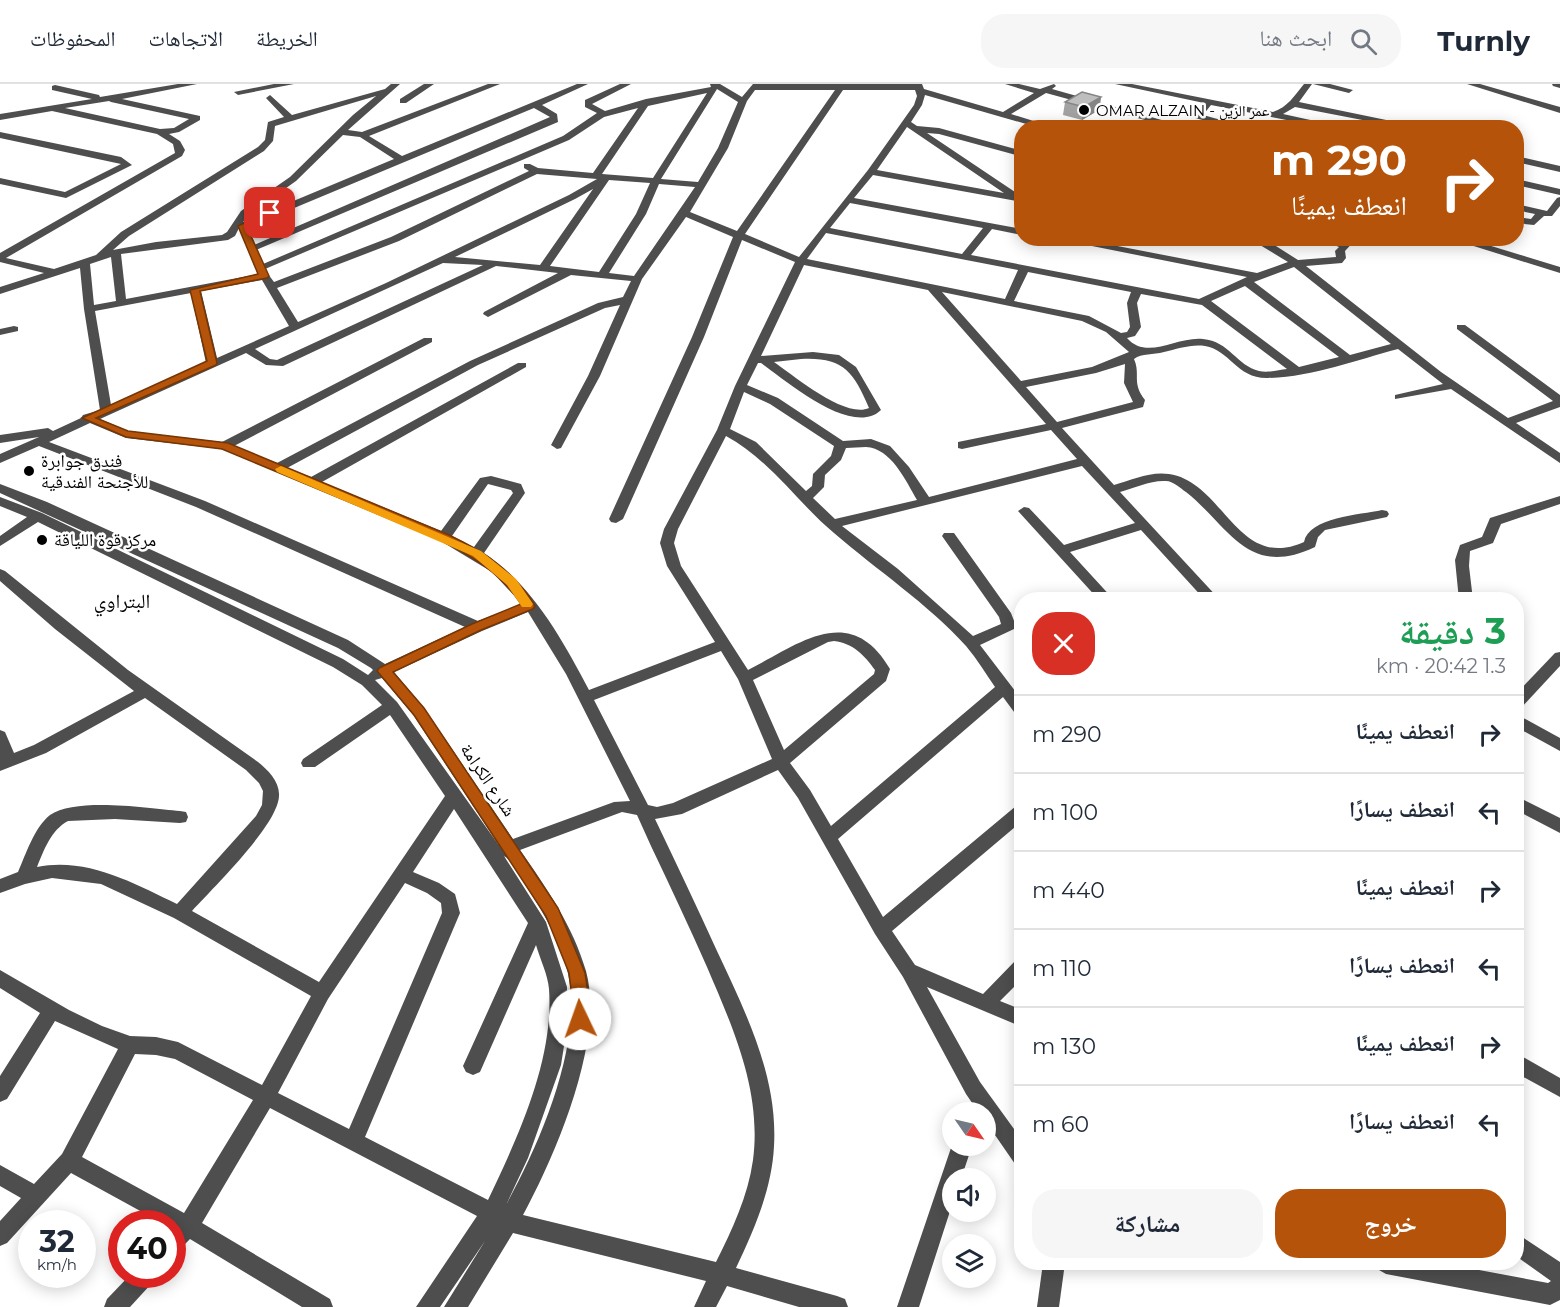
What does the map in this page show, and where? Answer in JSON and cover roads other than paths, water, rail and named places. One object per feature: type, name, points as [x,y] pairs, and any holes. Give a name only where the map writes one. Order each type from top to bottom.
[{"type":"street","points":[[0,117],[193,84]]},
{"type":"street","points":[[238,92],[290,84]]},
{"type":"street","points":[[225,238],[240,222],[293,179],[384,91],[396,84]]},
{"type":"street","points":[[403,100],[430,84]]},
{"type":"street","points":[[362,135],[496,84]]},
{"type":"street","points":[[240,222],[584,84]]},
{"type":"street","points":[[605,114],[588,105],[588,102],[627,84]]},
{"type":"street","points":[[1009,84],[1155,120]]},
{"type":"street","points":[[1005,114],[1055,84]]},
{"type":"street","points":[[1120,84],[1304,120]]},
{"type":"street","points":[[1259,120],[1269,113],[1286,111],[1308,84]]},
{"type":"street","points":[[1317,84],[1349,90]]},
{"type":"street","points":[[1471,84],[1560,110]]},
{"type":"street","points":[[557,445],[594,376],[637,279],[684,213],[723,148],[743,101],[753,87],[897,85],[919,87],[1025,120]]},
{"type":"street","points":[[89,309],[195,290],[262,271],[573,135],[605,114],[714,86],[743,101]]},
{"type":"street","points":[[603,274],[640,214],[656,180],[714,86]]},
{"type":"street","points":[[616,519],[698,337],[739,235],[841,86]]},
{"type":"street","points":[[919,87],[918,105],[871,172],[823,230],[801,261],[759,360],[741,386],[723,430],[678,516],[667,543],[674,566],[745,678],[781,762],[829,837],[881,929],[909,971],[975,1102]]},
{"type":"street","points":[[51,108],[160,132],[176,130],[197,118],[55,88]]},
{"type":"street","points":[[100,256],[125,234],[261,149],[269,141],[271,124],[384,91]]},
{"type":"street","points":[[270,98],[289,117]]},
{"type":"street","points":[[543,269],[646,102]]},
{"type":"street","points":[[1209,102],[1198,116],[1215,120]]},
{"type":"street","points":[[1293,104],[1378,120]]},
{"type":"street","points":[[0,291],[116,252],[156,245],[225,238],[247,243],[555,120],[554,116],[536,105]]},
{"type":"street","points":[[905,122],[1014,195]]},
{"type":"street","points":[[918,129],[936,130],[1014,151]]},
{"type":"street","points":[[0,258],[180,151],[177,143],[160,132]]},
{"type":"street","points":[[341,132],[362,135],[400,159]]},
{"type":"street","points":[[0,135],[121,160],[127,165],[146,172]]},
{"type":"street","points":[[518,159],[536,171],[700,185]]},
{"type":"street","points":[[1524,161],[1560,169]]},
{"type":"street","points":[[66,195],[127,165]]},
{"type":"street","points":[[271,287],[395,239],[536,171]]},
{"type":"street","points":[[871,172],[1014,198]]},
{"type":"street","points":[[1,459],[87,418],[247,349],[438,262],[572,197],[601,176]]},
{"type":"street","points":[[0,181],[93,203]]},
{"type":"street","points":[[1524,184],[1560,192]]},
{"type":"street","points":[[848,200],[1014,231]]},
{"type":"street","points":[[1524,209],[1549,214],[1560,200]]},
{"type":"street","points":[[684,213],[801,261],[1085,318],[1099,323],[1119,337],[1132,355],[1130,384],[1131,391],[1139,400],[1139,404],[1054,426],[962,445]]},
{"type":"street","points":[[1524,221],[1534,222],[1541,213]]},
{"type":"street","points":[[240,222],[247,243],[262,271],[296,326]]},
{"type":"street","points":[[964,258],[989,226]]},
{"type":"street","points":[[823,230],[1204,302],[1296,370]]},
{"type":"street","points":[[1099,246],[1258,276]]},
{"type":"street","points":[[1268,246],[1296,263],[1452,385],[1560,459]]},
{"type":"street","points":[[1204,302],[1246,281],[1296,263],[1338,261],[1341,258],[1340,251],[1344,246]]},
{"type":"street","points":[[1480,246],[1560,270]]},
{"type":"street","points":[[116,252],[121,302]]},
{"type":"street","points":[[0,258],[53,272]]},
{"type":"street","points":[[438,262],[466,260],[637,279]]},
{"type":"street","points":[[84,261],[89,309],[106,410]]},
{"type":"street","points":[[247,349],[261,360],[270,364],[279,364],[493,264]]},
{"type":"street","points":[[1008,303],[1024,269]]},
{"type":"street","points":[[488,314],[569,272]]},
{"type":"street","points":[[1246,281],[1347,358]]},
{"type":"street","points":[[933,289],[1111,490],[1206,592]]},
{"type":"street","points":[[195,290],[212,363]]},
{"type":"street","points":[[1119,337],[1131,334],[1136,327],[1132,303],[1137,291]]},
{"type":"street","points":[[277,468],[474,363],[602,305],[627,300]]},
{"type":"street","points":[[1461,327],[1560,402]]},
{"type":"street","points":[[0,332],[14,329]]},
{"type":"street","points":[[224,446],[428,340]]},
{"type":"street","points":[[1018,385],[1105,367],[1132,355],[1205,342],[1218,345],[1247,370],[1269,375],[1399,345]]},
{"type":"street","points":[[817,356],[839,358],[846,364],[875,410],[866,415],[842,412],[759,360],[817,356]]},
{"type":"street","points":[[312,482],[522,365]]},
{"type":"street","points":[[1399,397],[1452,385]]},
{"type":"street","points":[[741,386],[774,401],[841,446],[869,443],[886,448],[925,502]]},
{"type":"street","points":[[1508,422],[1560,402]]},
{"type":"street","points":[[87,418],[126,434],[224,446],[444,537],[477,554],[511,582],[544,624],[586,697],[644,811],[747,1038],[756,1069],[765,1134],[763,1162],[744,1222],[705,1307]]},
{"type":"street","points":[[723,430],[752,445],[832,524],[892,572],[971,643],[1014,701]]},
{"type":"street","points":[[0,439],[60,431]]},
{"type":"street","points":[[38,442],[91,459],[256,527],[477,627]]},
{"type":"street","points":[[806,498],[818,487],[819,474],[840,453],[841,446]]},
{"type":"street","points":[[832,524],[1085,461]]},
{"type":"street","points":[[1111,490],[1159,477],[1176,478],[1249,547],[1268,552],[1302,548],[1310,544],[1312,535],[1321,528],[1382,513]]},
{"type":"street","points":[[444,537],[484,481],[491,480],[516,487],[519,493],[477,554]]},
{"type":"street","name":"شارع الكرامة","points":[[1,491],[37,516],[339,663],[367,681],[392,706],[453,798],[502,851],[553,913],[577,973],[581,1006],[580,1033],[560,1113],[538,1168],[501,1218],[427,1307]]},
{"type":"street","name":"شارع الكرامة","points":[[1,491],[324,634],[365,657],[383,671],[413,704],[502,851],[537,922],[558,987],[558,1027],[551,1065],[518,1158],[501,1218],[455,1307]]},
{"type":"street","points":[[1467,592],[1461,563],[1465,548],[1488,540],[1495,521],[1560,500]]},
{"type":"street","points":[[1024,511],[1100,592]]},
{"type":"street","points":[[0,542],[37,516]]},
{"type":"street","points":[[1063,550],[1143,525]]},
{"type":"street","points":[[949,536],[1014,626]]},
{"type":"street","points":[[0,574],[48,618],[144,692],[252,766],[272,790],[272,805],[262,821],[180,914]]},
{"type":"street","points":[[367,681],[383,671],[477,627],[528,606]]},
{"type":"street","points":[[971,643],[1014,627]]},
{"type":"street","points":[[502,851],[622,806],[657,813],[676,809],[781,762],[881,678],[884,669],[866,649],[854,640],[838,635],[825,637],[745,678]]},
{"type":"street","points":[[586,697],[723,645]]},
{"type":"street","points":[[1524,693],[1560,657]]},
{"type":"street","points":[[829,837],[1004,688]]},
{"type":"street","points":[[0,736],[4,763],[40,749],[144,692]]},
{"type":"street","points":[[309,763],[392,706]]},
{"type":"street","points":[[1524,725],[1560,745]]},
{"type":"street","points":[[188,1226],[266,1097],[322,993],[453,798]]},
{"type":"street","points":[[1524,806],[1560,826]]},
{"type":"street","points":[[24,877],[43,837],[55,821],[71,812],[180,817]]},
{"type":"street","points":[[881,929],[1014,818]]},
{"type":"street","points":[[0,886],[24,877],[52,872],[103,877],[180,914],[322,993]]},
{"type":"street","points":[[354,1140],[451,913],[449,899],[443,894],[403,875]]},
{"type":"street","points":[[473,1066],[537,922]]},
{"type":"street","points":[[909,971],[1014,1015]]},
{"type":"street","points":[[986,1003],[1014,974]]},
{"type":"street","points":[[0,978],[51,1011],[109,1038],[130,1045],[156,1046],[178,1051],[501,1218],[646,1257],[721,1274],[837,1307]]},
{"type":"street","points":[[0,1093],[51,1011]]},
{"type":"street","points":[[0,1236],[69,1161],[130,1045]]},
{"type":"street","points":[[1524,1067],[1560,1088]]},
{"type":"street","points":[[996,1128],[1014,1148]]},
{"type":"street","points":[[908,1307],[959,1156]]},
{"type":"street","points":[[69,1161],[188,1226],[322,1307]]},
{"type":"street","points":[[0,1175],[36,1196]]},
{"type":"street","points":[[1524,1249],[1560,1275]]},
{"type":"street","points":[[1048,1307],[1053,1270]]},
{"type":"street","points":[[1425,1270],[1557,1294]]},
{"type":"street","points":[[115,1307],[132,1288]]},
{"type":"place","name":"OMAR ALZAIN - عمر الزين","points":[[1084,110]]},
{"type":"place","name":"فندق جوابرة للأجنحة الفندقية","points":[[29,471]]},
{"type":"place","name":"مركز قوة اللياقة","points":[[42,540]]},
{"type":"district","name":"البتراوي","points":[[122,601]]}]
